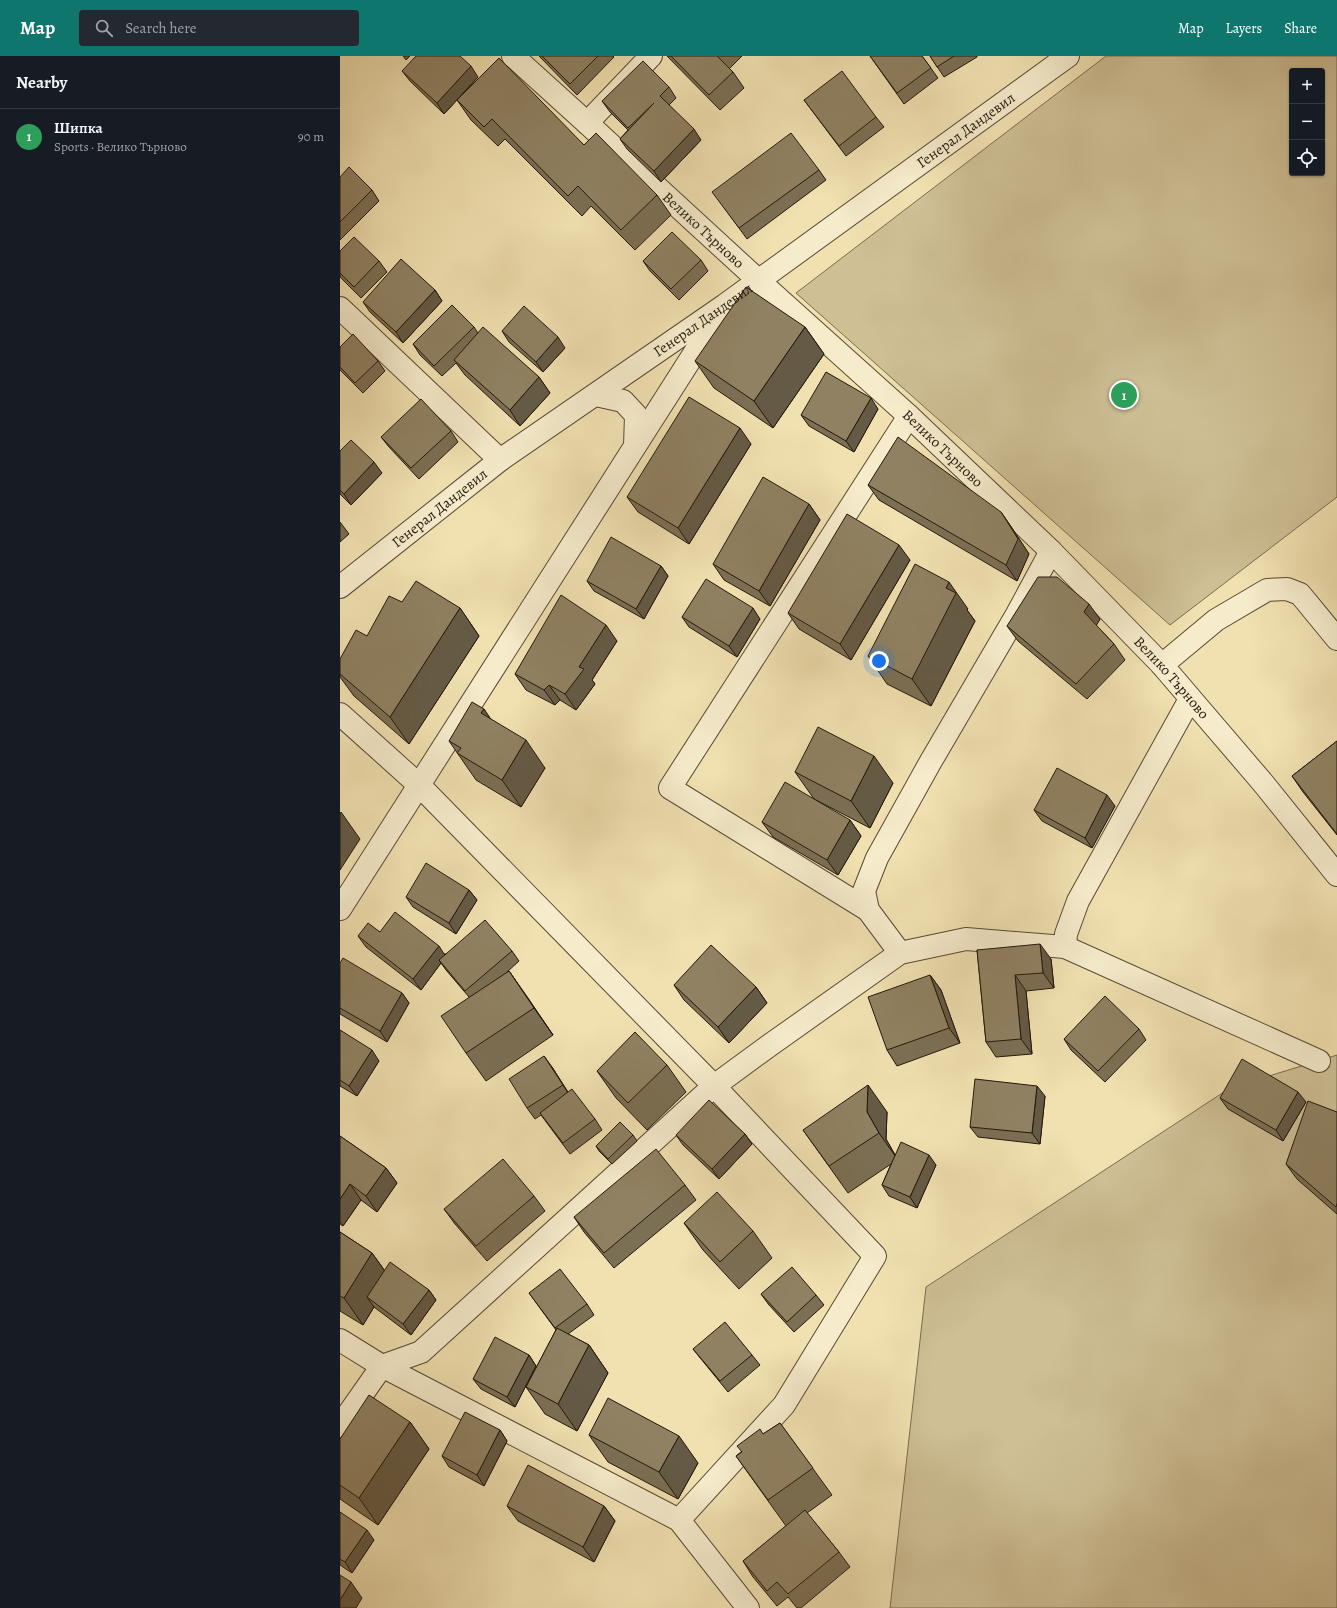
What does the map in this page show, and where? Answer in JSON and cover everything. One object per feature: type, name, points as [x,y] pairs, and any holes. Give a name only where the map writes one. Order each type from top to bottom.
[{"type":"street","name":"Велико Търново","points":[[513,56],[909,416],[1051,551],[1162,665],[1263,783],[1337,876]]},
{"type":"street","points":[[588,123],[651,56]]},
{"type":"street","name":"Генерал Дандевил","points":[[340,587],[500,460],[725,306],[1068,56]]},
{"type":"street","points":[[340,909],[725,306]]},
{"type":"street","points":[[340,308],[500,460]]},
{"type":"street","points":[[596,395],[624,401],[636,415],[634,447]]},
{"type":"street","points":[[900,953],[868,910],[670,788],[909,416]]},
{"type":"street","points":[[868,910],[864,891],[877,858],[1051,551]]},
{"type":"street","points":[[1162,665],[1216,620],[1267,590],[1286,589],[1300,594],[1337,639]]},
{"type":"street","points":[[1065,947],[1066,934],[1078,901],[1190,699]]},
{"type":"street","points":[[340,714],[420,785],[714,1086],[875,1256],[784,1405],[679,1520]]},
{"type":"street","points":[[340,1426],[382,1366],[422,1352],[714,1086],[900,953],[966,940],[1065,947],[1319,1061]]},
{"type":"street","points":[[340,1340],[382,1366],[679,1520],[748,1608]]},
{"type":"shaded area","points":[[1106,56],[1337,56],[1337,497],[1170,625],[796,293]]},
{"type":"shaded area","points":[[1337,1055],[1337,1608],[890,1608],[926,1287],[1230,1088]]},
{"type":"building","points":[[416,56],[460,56],[471,66],[437,103],[402,71]]},
{"type":"building","points":[[542,56],[598,56],[570,84]]},
{"type":"building","points":[[671,56],[717,56],[733,72],[709,95]]},
{"type":"building","points":[[870,56],[922,56],[931,68],[897,93]]},
{"type":"building","points":[[930,56],[954,56],[937,67]]},
{"type":"building","points":[[499,58],[584,145],[596,133],[657,195],[621,230],[578,186],[568,196],[492,119],[484,127],[457,100]]},
{"type":"building","points":[[643,61],[669,87],[660,96],[694,129],[654,171],[620,139],[654,103],[628,128],[602,101]]},
{"type":"building","points":[[842,71],[876,117],[839,146],[804,100]]},
{"type":"building","points":[[791,133],[819,170],[739,228],[712,192]]},
{"type":"building","points":[[349,167],[372,190],[340,222],[340,177]]},
{"type":"building","points":[[672,232],[701,260],[671,289],[643,261]]},
{"type":"building","points":[[354,237],[379,261],[354,287],[340,273],[340,251]]},
{"type":"building","points":[[401,259],[435,290],[396,332],[363,302]]},
{"type":"building","points":[[746,287],[805,327],[754,401],[695,361]]},
{"type":"building","points":[[452,305],[474,327],[434,366],[413,344]]},
{"type":"building","points":[[524,306],[558,337],[536,362],[502,331]]},
{"type":"building","points":[[483,327],[539,377],[510,410],[454,360]]},
{"type":"building","points":[[353,334],[378,361],[355,383],[340,367],[340,347]]},
{"type":"building","points":[[826,372],[871,398],[846,441],[801,415]]},
{"type":"building","points":[[689,397],[740,428],[678,528],[627,497]]},
{"type":"building","points":[[421,399],[451,431],[411,468],[381,437]]},
{"type":"building","points":[[898,437],[1001,512],[1018,539],[1006,565],[868,485]]},
{"type":"building","points":[[351,440],[374,462],[344,494],[340,490],[340,451]]},
{"type":"building","points":[[763,477],[809,504],[759,591],[713,564]]},
{"type":"building","points":[[847,514],[899,545],[840,644],[788,613]]},
{"type":"building","points":[[611,537],[661,566],[636,609],[587,581]]},
{"type":"building","points":[[915,564],[949,582],[946,588],[956,593],[912,679],[868,656]]},
{"type":"building","points":[[1038,577],[1057,577],[1089,604],[1084,612],[1114,644],[1076,684],[1007,626]]},
{"type":"building","points":[[706,579],[753,608],[729,646],[682,617]]},
{"type":"building","points":[[416,581],[460,608],[390,717],[340,674],[340,659],[356,630],[367,636],[389,596],[402,602]]},
{"type":"building","points":[[561,595],[606,625],[579,667],[584,669],[565,694],[549,685],[544,690],[515,674]]},
{"type":"building","points":[[472,702],[484,709],[481,713],[526,740],[502,780],[457,753],[461,748],[449,741]]},
{"type":"building","points":[[818,727],[874,756],[851,801],[795,772]]},
{"type":"building","points":[[1337,741],[1337,834],[1292,776]]},
{"type":"building","points":[[1057,768],[1107,795],[1085,838],[1034,810]]},
{"type":"building","points":[[785,782],[850,820],[827,860],[762,822]]},
{"type":"building","points":[[426,863],[469,890],[449,923],[406,897]]},
{"type":"building","points":[[395,912],[439,946],[413,979],[358,936],[368,923],[380,932]]},
{"type":"building","points":[[485,920],[512,951],[465,991],[439,960]]},
{"type":"building","points":[[1040,944],[1043,973],[1015,975],[1021,1039],[986,1042],[977,950]]},
{"type":"building","points":[[711,945],[756,987],[718,1027],[674,985]]},
{"type":"building","points":[[343,958],[402,993],[380,1031],[340,1008],[340,963]]},
{"type":"building","points":[[509,971],[534,1008],[466,1053],[441,1016]]},
{"type":"building","points":[[930,975],[949,1028],[887,1050],[868,997]]},
{"type":"building","points":[[1105,996],[1139,1029],[1098,1071],[1064,1039]]},
{"type":"building","points":[[340,1030],[372,1050],[349,1086],[340,1080]]},
{"type":"building","points":[[635,1032],[667,1065],[628,1103],[597,1071]]},
{"type":"building","points":[[544,1056],[563,1085],[527,1108],[509,1079]]},
{"type":"building","points":[[1242,1059],[1298,1092],[1276,1130],[1220,1098]]},
{"type":"building","points":[[975,1079],[1037,1086],[1032,1133],[970,1127]]},
{"type":"building","points":[[868,1085],[867,1112],[879,1133],[829,1166],[803,1130]]},
{"type":"building","points":[[572,1089],[595,1119],[563,1143],[540,1113]]},
{"type":"building","points":[[709,1100],[745,1134],[712,1169],[676,1135]]},
{"type":"building","points":[[1308,1101],[1337,1112],[1336,1207],[1286,1164]]},
{"type":"building","points":[[620,1122],[633,1135],[608,1159],[596,1146]]},
{"type":"building","points":[[340,1136],[386,1168],[366,1196],[350,1184],[340,1199]]},
{"type":"building","points":[[901,1142],[929,1155],[910,1197],[882,1185]]},
{"type":"building","points":[[656,1149],[685,1185],[604,1253],[574,1217]]},
{"type":"building","points":[[503,1159],[534,1196],[476,1246],[444,1209]]},
{"type":"building","points":[[717,1192],[753,1231],[720,1262],[684,1223]]},
{"type":"building","points":[[340,1232],[372,1253],[344,1298],[340,1296]]},
{"type":"building","points":[[390,1262],[429,1290],[403,1324],[367,1297]]},
{"type":"building","points":[[792,1267],[816,1295],[787,1322],[761,1294]]},
{"type":"building","points":[[560,1269],[587,1304],[555,1328],[529,1293]]},
{"type":"building","points":[[725,1322],[752,1355],[720,1381],[693,1349]]},
{"type":"building","points":[[557,1328],[589,1345],[558,1404],[526,1387]]},
{"type":"building","points":[[495,1337],[529,1355],[507,1397],[473,1379]]},
{"type":"building","points":[[369,1395],[410,1422],[359,1498],[340,1485],[340,1439]]},
{"type":"building","points":[[608,1398],[679,1436],[659,1472],[589,1435]]},
{"type":"building","points":[[465,1412],[500,1430],[477,1475],[442,1456]]},
{"type":"building","points":[[780,1423],[813,1468],[768,1500],[736,1456],[742,1452],[737,1446],[760,1429],[763,1434]]},
{"type":"building","points":[[528,1465],[604,1506],[583,1547],[507,1506]]},
{"type":"building","points":[[805,1510],[839,1552],[788,1594],[777,1582],[767,1591],[743,1561]]},
{"type":"building","points":[[340,1512],[367,1530],[345,1562],[340,1559]]},
{"type":"building","points":[[340,1575],[351,1582],[340,1600]]},
{"type":"place","name":"Шипка","points":[[1124,395]]}]
